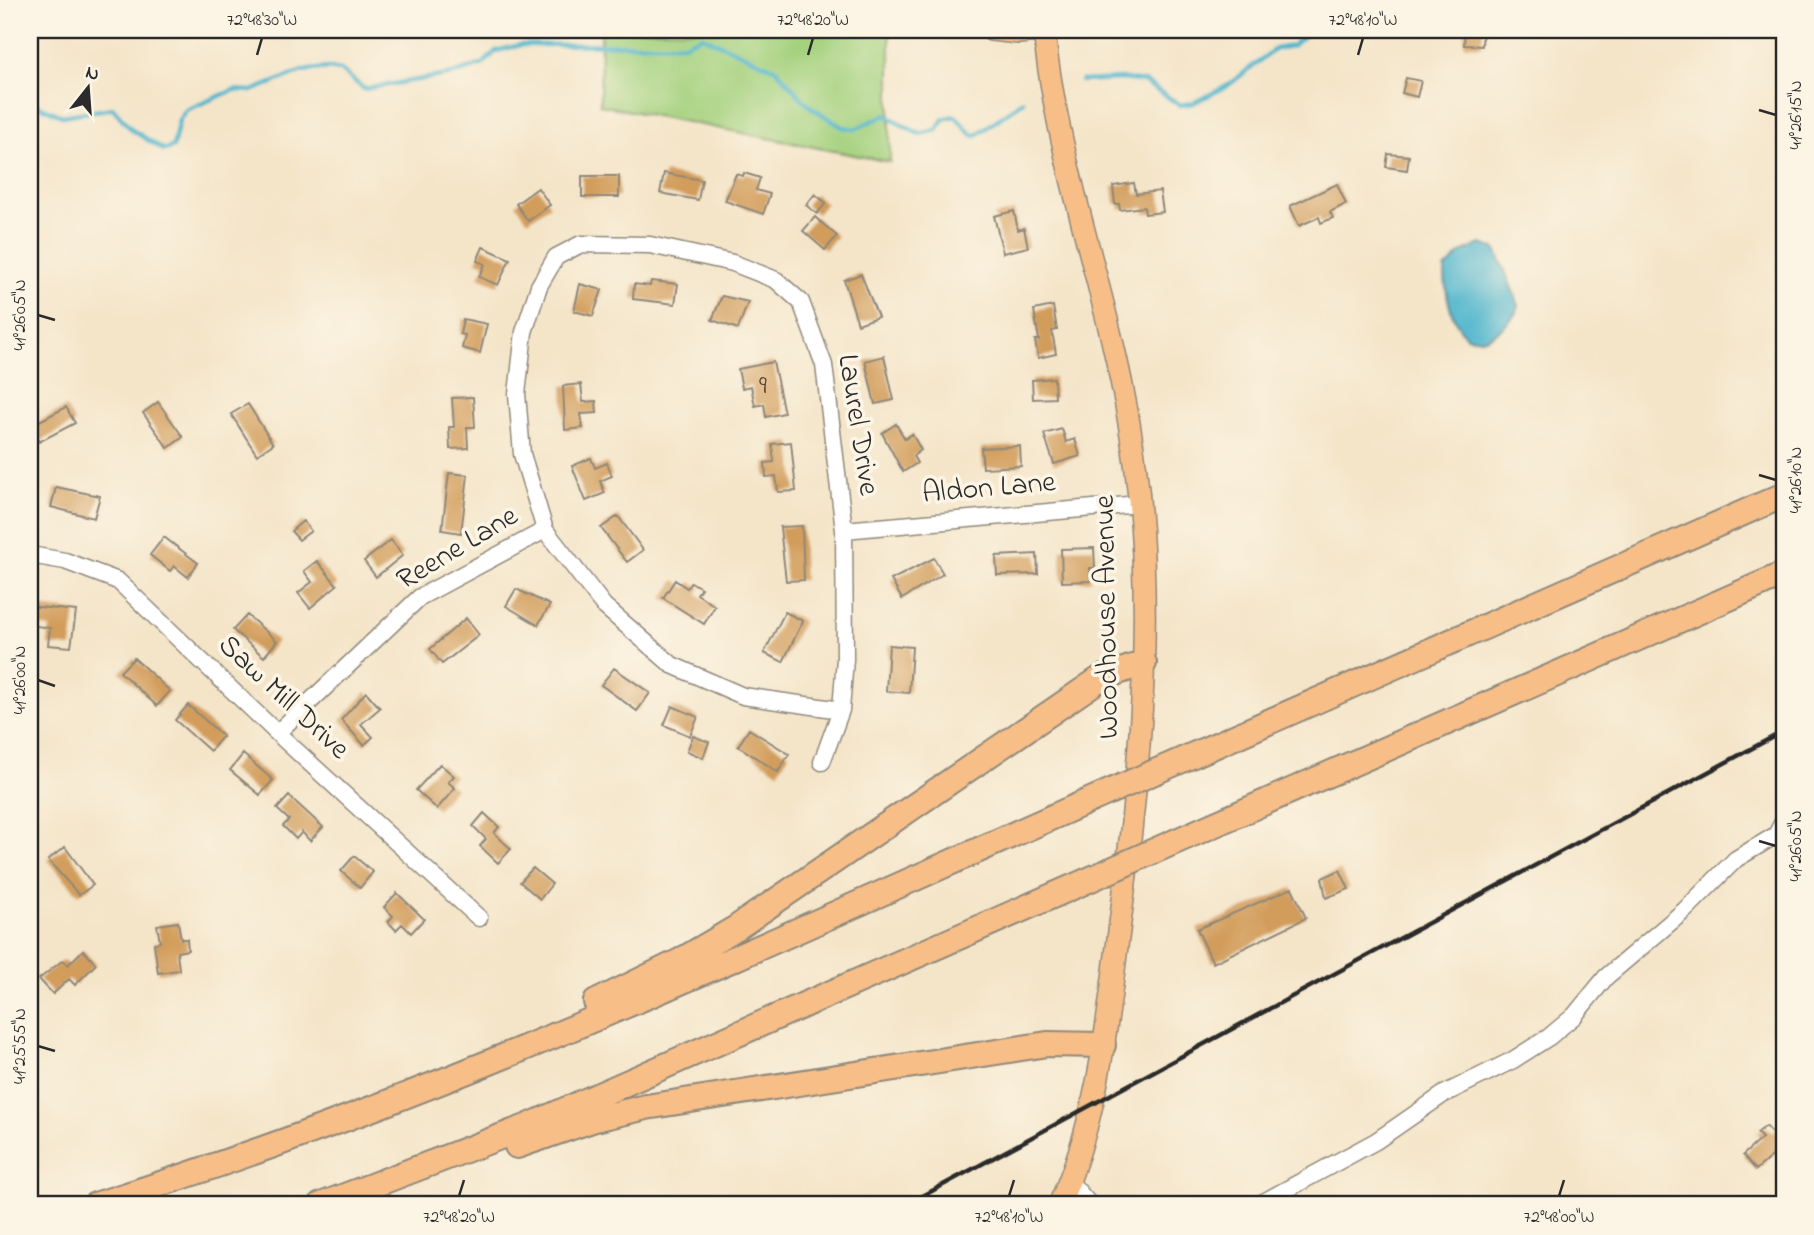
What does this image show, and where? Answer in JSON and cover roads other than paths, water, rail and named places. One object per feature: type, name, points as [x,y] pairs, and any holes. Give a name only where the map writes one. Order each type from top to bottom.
[{"type":"highway","points":[[95,1205],[295,1138],[564,1032],[1784,495]]},
{"type":"highway","points":[[321,1205],[468,1150],[1784,574]]},
{"type":"highway","points":[[564,1032],[605,996],[680,961],[736,928],[1101,678],[1144,663]]},
{"type":"highway","points":[[468,1150],[518,1146],[595,1119],[646,1107],[1047,1044],[1103,1045]]},
{"type":"main road","points":[[991,30],[1019,33],[1044,30]]},
{"type":"main road","name":"Woodhouse Avenue","points":[[1044,30],[1056,104],[1122,385],[1139,504],[1144,663],[1138,769],[1103,1045],[1088,1130],[1059,1205]]},
{"type":"street","name":"Laurel Drive","points":[[822,762],[841,710],[845,659],[844,530],[824,365],[801,302],[776,281],[733,263],[650,245],[581,244],[556,257],[539,286],[524,332],[517,394],[522,454],[545,530],[604,606],[672,665],[743,696],[841,710]]},
{"type":"street","name":"Aldon Lane","points":[[844,530],[1139,504]]},
{"type":"street","name":"Reene Lane","points":[[277,733],[421,597],[545,530]]},
{"type":"street","name":"Saw Mill Drive","points":[[30,555],[65,561],[118,581],[277,733],[478,918]]},
{"type":"street","points":[[1258,1205],[1376,1141],[1444,1094],[1513,1060],[1549,1037],[1574,1016],[1606,977],[1685,910],[1736,859],[1776,835],[1784,820]]},
{"type":"street","points":[[1070,1182],[1090,1205]]},
{"type":"water","points":[[1481,244],[1494,248],[1498,254],[1519,306],[1504,326],[1482,339],[1467,337],[1456,323],[1447,296],[1445,269],[1461,253]]},
{"type":"waterway","points":[[1081,81],[1122,79],[1145,82],[1180,105],[1193,103],[1227,86],[1275,49],[1292,46],[1310,30]]},
{"type":"waterway","points":[[30,102],[62,116],[113,108],[132,130],[164,150],[173,147],[179,120],[186,110],[234,90],[252,91],[302,71],[328,68],[341,70],[364,89],[453,74],[483,64],[496,51],[520,45],[684,44],[702,36],[776,69],[808,105],[842,127],[855,129],[885,115],[919,134],[937,130],[943,119],[955,116],[975,136],[1023,101]]},
{"type":"railway","points":[[906,1205],[1784,731]]}]
